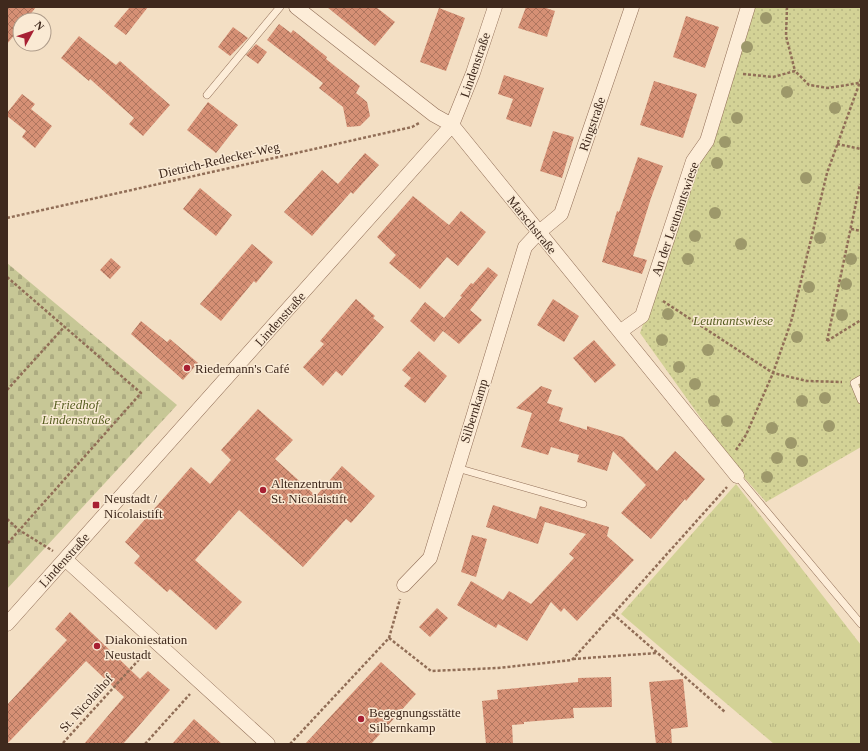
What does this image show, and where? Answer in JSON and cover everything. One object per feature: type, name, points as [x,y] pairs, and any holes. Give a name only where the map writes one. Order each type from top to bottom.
[{"type":"street","name":"Marschstraße","points":[[296,7],[434,115],[452,125],[538,233],[621,331],[737,476]]},
{"type":"street","name":"Lindenstraße","points":[[7,624],[452,125],[473,74],[495,7]]},
{"type":"street","name":"Ringstraße","points":[[538,233],[561,214],[632,7]]},
{"type":"street","name":"An der Leutnantswiese","points":[[621,331],[642,316],[693,161],[707,141],[748,7]]},
{"type":"street","name":"Silbernkamp","points":[[404,585],[430,558],[525,248],[538,233]]},
{"type":"street","points":[[65,558],[268,744]]},
{"type":"lane","points":[[207,95],[280,7]]},
{"type":"lane","points":[[861,379],[854,384],[861,400]]},
{"type":"lane","points":[[457,468],[584,504]]},
{"type":"lane","points":[[737,476],[861,624]]},
{"type":"path","points":[[787,7],[786,36],[795,71],[809,85],[828,88],[859,83]]},
{"type":"path","points":[[729,70],[749,76],[773,77],[795,71]]},
{"type":"path","points":[[728,464],[746,435],[773,373],[791,322],[827,173],[861,79]]},
{"type":"path","name":"Dietrich-Redecker-Weg","points":[[7,218],[412,127],[434,115]]},
{"type":"path","points":[[837,144],[861,150]]},
{"type":"path","points":[[860,184],[827,340],[861,320]]},
{"type":"path","points":[[851,229],[861,231]]},
{"type":"path","points":[[7,277],[141,393],[7,544]]},
{"type":"path","points":[[650,293],[773,373],[807,381],[822,380],[854,384]]},
{"type":"path","points":[[7,390],[64,326]]},
{"type":"path","points":[[572,660],[737,476]]},
{"type":"path","points":[[7,519],[19,530],[65,558]]},
{"type":"path","points":[[290,744],[389,638],[404,585]]},
{"type":"path","points":[[613,614],[725,712]]},
{"type":"path","points":[[389,638],[430,671],[498,668],[658,653]]},
{"type":"path","name":"St. Nicolaihof","points":[[63,743],[155,641]]},
{"type":"path","points":[[145,744],[200,682]]},
{"type":"green space","name":"Leutnantswiese","points":[[755,7],[861,7],[861,447],[766,502],[740,473],[640,333]]},
{"type":"green space","name":"Friedhof Lindenstraße","points":[[7,263],[177,405],[7,589]]},
{"type":"green space","points":[[736,484],[861,645],[861,744],[774,744],[621,614]]},
{"type":"building","points":[[7,7],[36,7],[32,12],[12,12],[12,38],[7,44]]},
{"type":"building","points":[[130,7],[148,7],[126,35],[114,26]]},
{"type":"building","points":[[327,7],[376,7],[395,22],[375,46]]},
{"type":"building","points":[[526,7],[543,7],[555,11],[547,37],[518,28]]},
{"type":"building","points":[[439,8],[465,18],[446,71],[420,62]]},
{"type":"building","points":[[686,16],[719,27],[705,68],[673,57]]},
{"type":"building","points":[[279,24],[291,33],[293,30],[360,86],[356,93],[367,102],[370,116],[360,126],[347,127],[343,107],[319,88],[323,83],[267,40]]},
{"type":"building","points":[[233,27],[248,38],[230,56],[218,47]]},
{"type":"building","points":[[79,36],[116,65],[120,61],[170,105],[143,136],[129,124],[134,118],[90,79],[89,81],[61,58]]},
{"type":"building","points":[[256,44],[267,52],[258,64],[246,55]]},
{"type":"building","points":[[504,75],[544,88],[531,127],[506,119],[513,99],[498,94]]},
{"type":"building","points":[[654,81],[697,94],[683,138],[640,125]]},
{"type":"building","points":[[22,94],[35,104],[31,109],[52,126],[35,148],[22,137],[26,131],[7,116],[7,113]]},
{"type":"building","points":[[208,102],[238,125],[216,153],[187,130]]},
{"type":"building","points":[[553,131],[574,137],[562,178],[540,171]]},
{"type":"building","points":[[365,153],[379,165],[353,194],[351,192],[312,236],[284,212],[322,170],[338,184]]},
{"type":"building","points":[[638,157],[663,166],[651,198],[633,256],[647,260],[642,274],[602,262],[617,211],[619,212]]},
{"type":"building","points":[[200,188],[232,215],[216,236],[183,209]]},
{"type":"building","points":[[413,196],[449,225],[461,211],[486,232],[458,266],[447,257],[420,289],[389,263],[396,255],[377,237]]},
{"type":"building","points":[[252,244],[273,262],[256,283],[254,281],[221,321],[200,304]]},
{"type":"building","points":[[111,258],[121,267],[110,279],[100,270]]},
{"type":"building","points":[[488,267],[498,275],[470,310],[482,320],[459,344],[443,331],[434,342],[410,321],[425,302],[444,318],[462,297],[460,296],[471,283],[473,284]]},
{"type":"building","points":[[356,299],[375,316],[373,318],[384,327],[342,376],[336,371],[323,386],[303,367],[324,344],[320,341]]},
{"type":"building","points":[[553,299],[579,316],[564,342],[537,325]]},
{"type":"building","points":[[141,321],[167,342],[170,339],[198,363],[183,380],[131,334]]},
{"type":"building","points":[[594,340],[616,365],[595,383],[573,358]]},
{"type":"building","points":[[419,351],[447,376],[425,403],[404,386],[411,378],[402,370]]},
{"type":"building","points":[[541,386],[552,390],[547,403],[563,408],[559,421],[587,430],[587,426],[623,437],[657,471],[675,451],[705,479],[686,501],[685,499],[651,539],[621,513],[646,485],[613,451],[607,471],[577,462],[579,455],[551,447],[548,455],[521,447],[532,413],[516,408]]},
{"type":"building","points":[[258,409],[293,440],[275,459],[316,496],[342,466],[375,496],[351,523],[346,519],[303,567],[239,510],[195,560],[242,602],[216,630],[170,589],[167,592],[134,563],[140,556],[125,542],[191,467],[210,484],[231,460],[221,450]]},
{"type":"building","points":[[493,505],[536,519],[540,506],[609,527],[607,536],[634,560],[577,621],[564,608],[561,612],[551,602],[527,641],[498,624],[496,628],[457,605],[471,581],[503,600],[509,591],[531,604],[574,558],[569,554],[586,534],[545,522],[538,544],[486,527]]},
{"type":"building","points":[[472,535],[487,539],[476,577],[461,572]]},
{"type":"building","points":[[437,608],[448,618],[430,637],[419,627]]},
{"type":"building","points":[[70,612],[140,679],[148,671],[170,690],[123,744],[84,744],[124,697],[86,661],[7,744],[7,705],[67,640],[55,629]]},
{"type":"building","name":"Begegnungsstätte Silbernkamp","points":[[381,662],[416,694],[371,744],[305,744]]},
{"type":"building","points":[[611,677],[612,707],[573,708],[574,718],[524,722],[524,724],[512,725],[513,744],[486,744],[482,701],[498,699],[497,690],[578,682],[578,678]]},
{"type":"building","points":[[683,679],[688,727],[671,729],[672,744],[656,744],[649,682]]},
{"type":"building","points":[[194,719],[222,744],[172,744]]},
{"type":"place","name":"Riedemann's Café","points":[[187,368]]},
{"type":"place","name":"Altenzentrum St. Nicolaistift","points":[[263,490]]},
{"type":"place","name":"Neustadt / Nicolaistift","points":[[96,505]]},
{"type":"place","name":"Diakoniestation Neustadt","points":[[97,646]]},
{"type":"place","name":"Begegnungsstätte Silbernkamp","points":[[361,719]]}]
